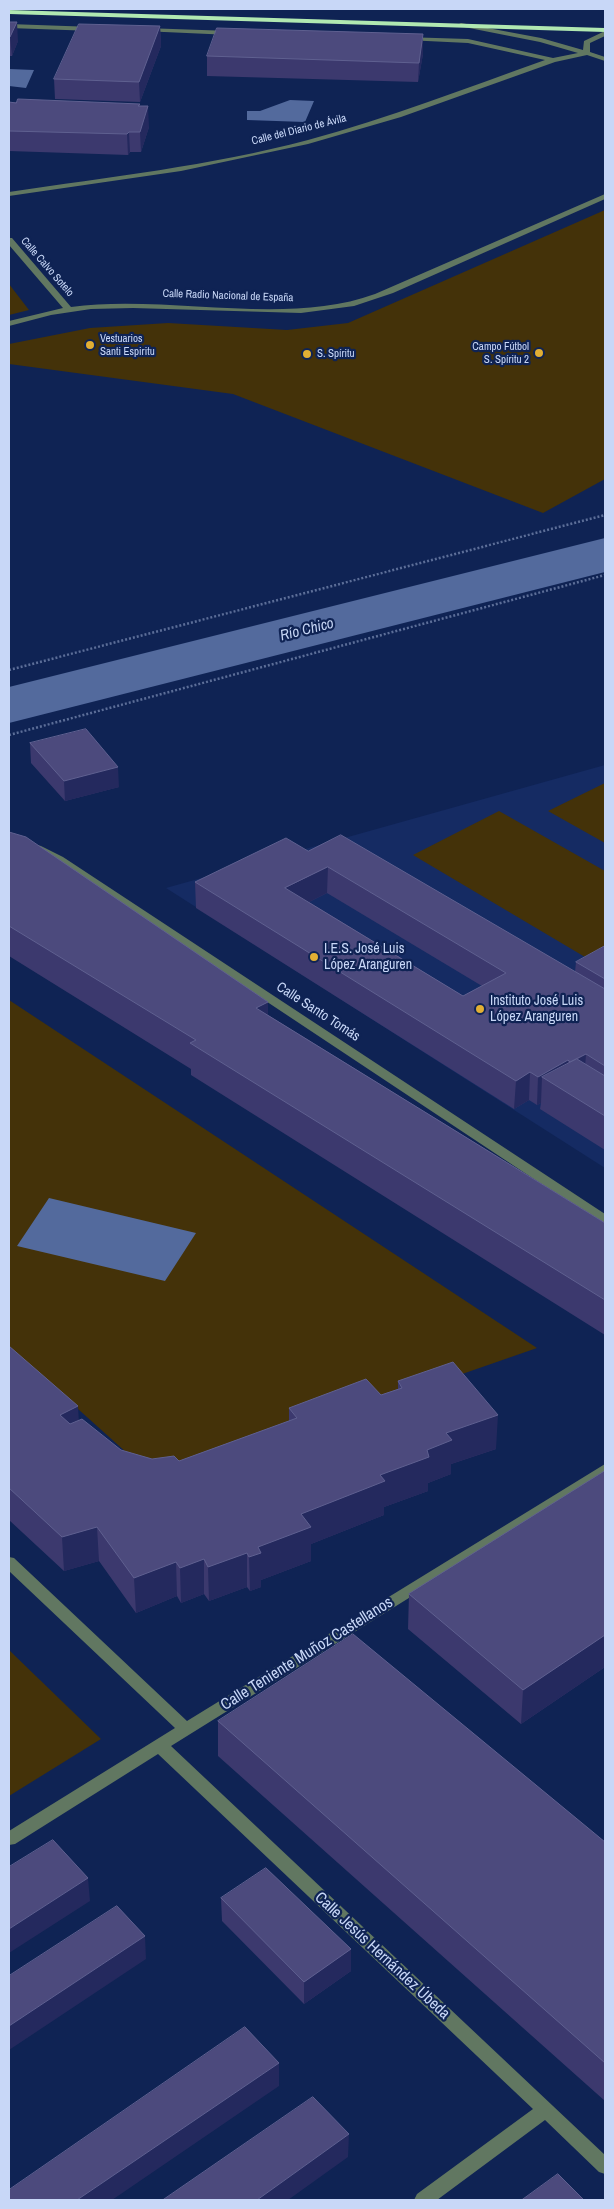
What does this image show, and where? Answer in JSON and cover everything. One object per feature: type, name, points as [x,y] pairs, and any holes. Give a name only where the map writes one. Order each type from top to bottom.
[{"type":"highway","points":[[9,12],[605,31]]},
{"type":"street","points":[[458,25],[541,40],[605,59]]},
{"type":"street","points":[[9,26],[107,29]]},
{"type":"street","points":[[137,30],[235,33]]},
{"type":"street","points":[[587,53],[586,42],[605,31]]},
{"type":"street","points":[[393,38],[468,41],[553,60]]},
{"type":"street","name":"Calle del Diario de Ávila","points":[[9,194],[181,168],[308,142],[398,116],[553,60],[587,53]]},
{"type":"street","name":"Calle Radio Nacional de España","points":[[9,324],[68,309],[140,305],[279,311],[345,306],[389,290],[605,196]]},
{"type":"street","name":"Calle Calvo Sotelo","points":[[9,240],[68,309]]},
{"type":"street","name":"Calle Santo Tomás","points":[[9,841],[36,848],[59,859],[605,1220]]},
{"type":"street","name":"Calle Teniente Muñoz Castellanos","points":[[9,1839],[605,1469]]},
{"type":"street","points":[[9,1562],[186,1729]]},
{"type":"street","name":"Calle Jesús Hernández Úbeda","points":[[159,1745],[605,2166]]},
{"type":"street","points":[[424,2200],[545,2110]]},
{"type":"path","points":[[9,670],[605,515]]},
{"type":"path","points":[[9,735],[605,575]]},
{"type":"shaded area","points":[[9,69],[34,70],[26,88],[9,86]]},
{"type":"shaded area","points":[[290,100],[314,101],[305,122],[247,120],[247,111],[260,111]]},
{"type":"shaded area","name":"S. Spíritu","points":[[605,210],[605,479],[543,513],[233,394],[9,364],[9,344],[90,328],[168,323],[287,330],[348,323]]},
{"type":"shaded area","points":[[9,284],[29,310],[9,315]]},
{"type":"shaded area","name":"Instituto José Luis López Aranguren","points":[[605,765],[605,1168],[166,888]]},
{"type":"shaded area","points":[[605,783],[605,843],[548,811]]},
{"type":"shaded area","points":[[499,811],[605,871],[605,946],[585,957],[413,855]]},
{"type":"shaded area","points":[[9,1000],[537,1348],[157,1480],[9,1347]]},
{"type":"shaded area","points":[[49,1198],[196,1233],[165,1281],[17,1246]]},
{"type":"shaded area","points":[[9,1650],[101,1739],[9,1796]]},
{"type":"building","points":[[9,22],[17,22],[10,37],[9,37]]},
{"type":"building","points":[[79,24],[160,26],[139,82],[54,79]]},
{"type":"building","points":[[217,28],[423,34],[419,63],[207,56]]},
{"type":"building","points":[[18,99],[140,104],[138,106],[148,106],[140,132],[129,132],[127,134],[9,131],[9,102],[16,103]]},
{"type":"building","points":[[86,729],[118,767],[64,781],[30,743]]},
{"type":"building","points":[[9,832],[26,837],[268,1002],[256,1008],[605,1223],[605,1300],[190,1043],[196,1040],[9,926]]},
{"type":"building","points":[[341,835],[605,989],[605,1066],[586,1054],[570,1062],[568,1060],[538,1077],[530,1072],[516,1081],[195,882],[286,838],[308,851]],"holes":[[[328,867],[506,973],[463,996],[285,888]]]},
{"type":"building","points":[[605,946],[605,979],[576,962]]},
{"type":"building","points":[[577,1059],[605,1076],[605,1116],[542,1077]]},
{"type":"building","points":[[9,1346],[78,1406],[60,1415],[70,1424],[82,1419],[121,1450],[152,1459],[174,1456],[179,1461],[297,1418],[289,1408],[366,1379],[381,1395],[402,1388],[398,1381],[453,1362],[498,1415],[446,1433],[452,1440],[427,1450],[429,1457],[380,1475],[385,1481],[301,1514],[311,1527],[258,1547],[261,1553],[249,1557],[247,1553],[208,1567],[204,1559],[180,1568],[176,1562],[134,1578],[97,1527],[62,1537],[9,1488]]},
{"type":"building","points":[[605,1471],[605,1635],[523,1690],[409,1594]]},
{"type":"building","points":[[353,1634],[605,1842],[605,2063],[218,1721]]},
{"type":"building","points":[[53,1840],[88,1878],[9,1929],[9,1867]]},
{"type":"building","points":[[266,1868],[351,1949],[304,1982],[221,1898]]},
{"type":"building","points":[[117,1906],[145,1936],[9,2026],[9,1976]]},
{"type":"building","points":[[245,2027],[279,2063],[77,2200],[9,2200],[9,2190]]},
{"type":"building","points":[[313,2097],[349,2134],[257,2200],[163,2200]]},
{"type":"building","points":[[558,2174],[584,2200],[522,2200]]},
{"type":"waterway","name":"Río Chico","points":[[9,705],[605,555]]},
{"type":"place","name":"Vestuarios Santi Espiritu","points":[[90,345]]},
{"type":"place","name":"Campo Fútbol S. Spíritu 2","points":[[539,353]]},
{"type":"place","name":"S. Spíritu","points":[[307,354]]},
{"type":"place","name":"I.E.S. José Luis López Aranguren","points":[[314,957]]},
{"type":"place","name":"Instituto José Luis López Aranguren","points":[[480,1009]]}]
